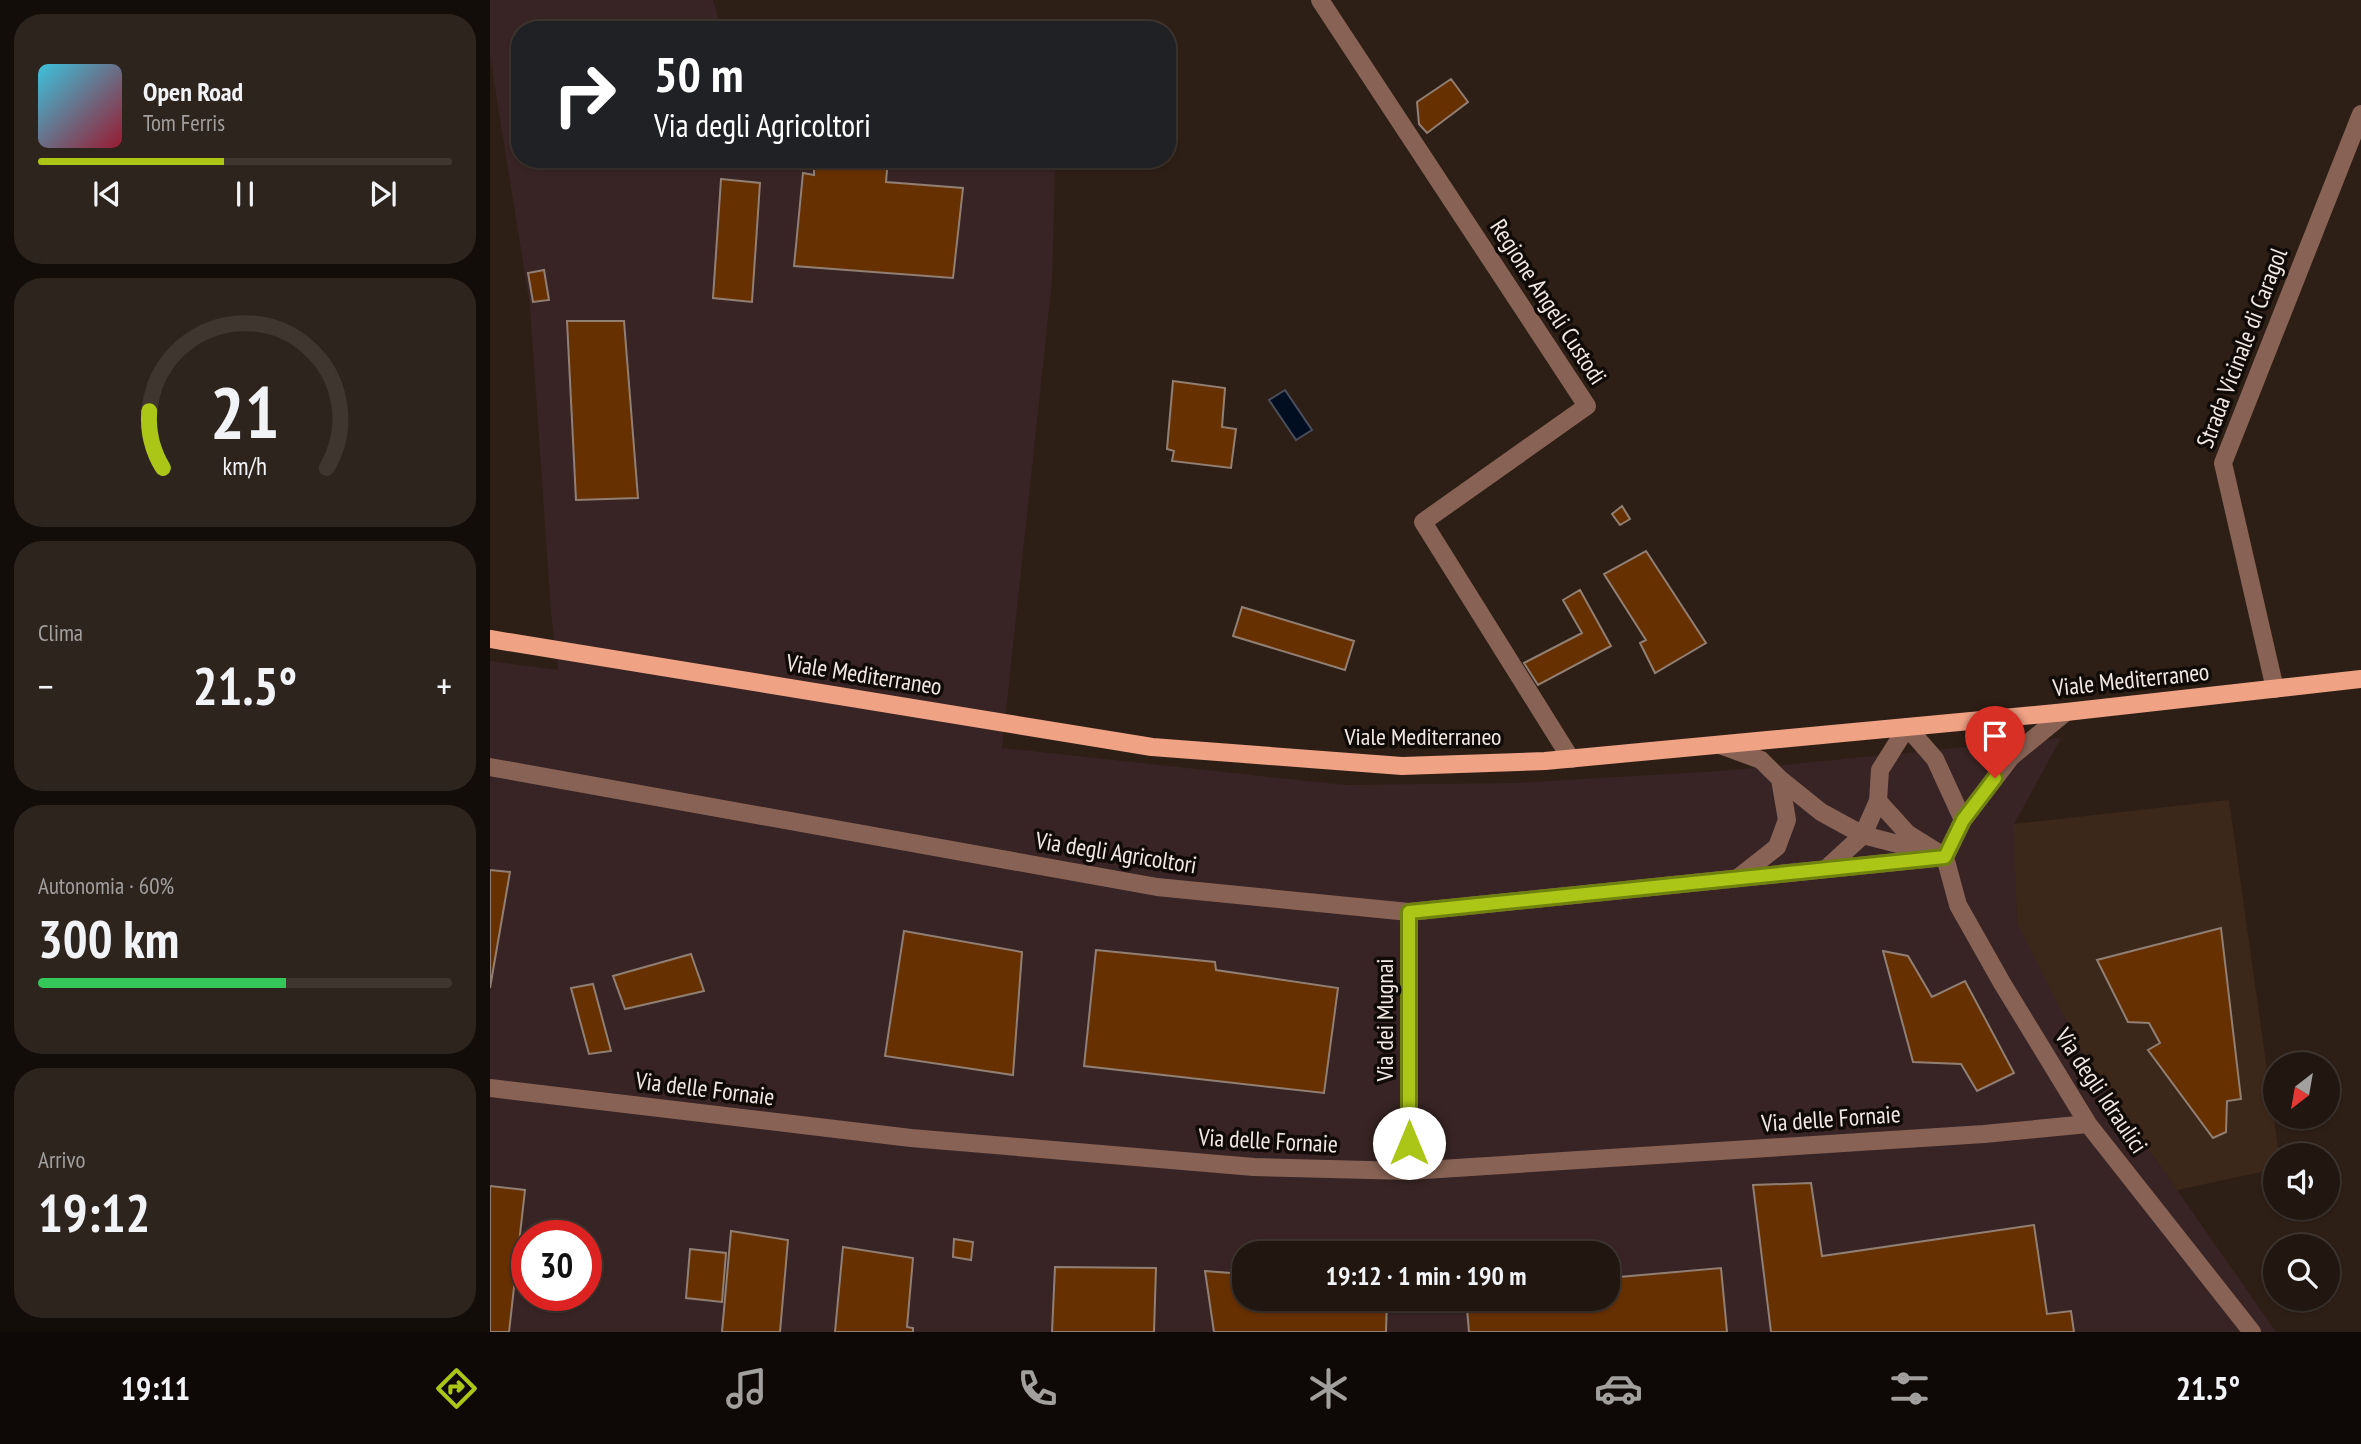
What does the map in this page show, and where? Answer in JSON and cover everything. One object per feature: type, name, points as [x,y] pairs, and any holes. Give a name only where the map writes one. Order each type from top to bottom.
[{"type":"main road","name":"Viale Mediterraneo","points":[[490,639],[1152,747],[1402,766],[1571,759],[2066,712],[2361,679]]},
{"type":"street","name":"Regione Angeli Custodi","points":[[1320,0],[1587,406],[1423,522],[1571,759]]},
{"type":"street","name":"Strada Vicinale di Caragol","points":[[2275,689],[2223,463],[2361,114]]},
{"type":"street","points":[[1945,857],[1963,820],[2011,757],[2066,712]]},
{"type":"street","points":[[1827,868],[1863,835],[1878,801],[1880,770],[1908,727],[1935,759],[1963,820]]},
{"type":"street","points":[[1720,745],[1760,760],[1821,812],[1863,835],[1945,857]]},
{"type":"street","name":"Via degli Agricoltori","points":[[490,768],[1157,887],[1409,912],[1945,857]]},
{"type":"street","points":[[1739,877],[1777,847],[1787,820],[1780,779]]},
{"type":"street","points":[[1878,801],[1908,834],[1945,857]]},
{"type":"street","name":"Via degli Idraulici","points":[[1945,857],[1958,905],[2001,983],[2088,1124],[2252,1332]]},
{"type":"street","name":"Via dei Mugnai","points":[[1409,912],[1409,1171]]},
{"type":"street","name":"Via delle Fornaie","points":[[490,1088],[911,1138],[1254,1167],[1409,1171],[1984,1134],[2088,1124]]},
{"type":"shaded area","points":[[490,0],[713,0],[719,21],[511,21],[511,168],[1055,169],[1052,280],[1002,748],[1345,785],[1516,783],[1721,771],[2061,738],[2014,824],[2017,922],[2085,1058],[2276,1332],[490,1332],[490,661],[558,670],[551,612],[530,306],[490,56]]},
{"type":"shaded area","points":[[2229,800],[2264,1052],[2263,1129],[2275,1129],[2277,1143],[2263,1143],[2263,1172],[2177,1190],[2085,1058],[2017,922],[2013,824]]},
{"type":"water","points":[[1285,390],[1312,430],[1296,440],[1269,400]]},
{"type":"building","points":[[1451,79],[1468,102],[1427,133],[1419,124],[1417,102]]},
{"type":"building","points":[[814,168],[887,168],[886,182],[963,188],[953,278],[794,266],[803,173],[814,175]]},
{"type":"building","points":[[721,179],[760,183],[752,302],[713,298]]},
{"type":"building","points":[[544,270],[549,300],[533,302],[528,273]]},
{"type":"building","points":[[567,321],[624,321],[638,498],[576,500]]},
{"type":"building","points":[[1173,381],[1225,388],[1222,427],[1236,429],[1231,468],[1172,461],[1174,451],[1167,449]]},
{"type":"building","points":[[1622,506],[1630,519],[1620,525],[1612,514]]},
{"type":"building","points":[[1646,551],[1706,643],[1655,673],[1640,643],[1646,640],[1604,574]]},
{"type":"building","points":[[1580,590],[1611,646],[1538,685],[1524,663],[1582,633],[1563,600]]},
{"type":"building","points":[[1242,607],[1354,641],[1345,670],[1233,636]]},
{"type":"building","points":[[490,870],[510,872],[490,988]]},
{"type":"building","points":[[2221,928],[2241,1099],[2227,1101],[2226,1132],[2213,1138],[2148,1050],[2160,1043],[2149,1023],[2128,1022],[2097,960]]},
{"type":"building","points":[[904,931],[1022,952],[1013,1075],[885,1056]]},
{"type":"building","points":[[1096,950],[1215,962],[1216,970],[1338,988],[1324,1093],[1084,1066]]},
{"type":"building","points":[[1883,951],[1908,956],[1932,997],[1965,981],[2014,1073],[1977,1091],[1961,1064],[1913,1062]]},
{"type":"building","points":[[691,954],[704,991],[625,1009],[613,976]]},
{"type":"building","points":[[593,984],[611,1051],[589,1054],[571,988]]},
{"type":"building","points":[[1811,1183],[1822,1256],[2034,1225],[2047,1314],[2071,1311],[2074,1332],[1771,1332],[1753,1185]]},
{"type":"building","points":[[490,1186],[525,1190],[522,1220],[511,1220],[509,1332],[490,1332]]},
{"type":"building","points":[[731,1231],[788,1240],[780,1332],[722,1332]]},
{"type":"building","points":[[954,1239],[973,1242],[971,1260],[953,1257]]},
{"type":"building","points":[[843,1247],[913,1258],[907,1327],[913,1328],[913,1332],[835,1332]]},
{"type":"building","points":[[690,1249],[726,1253],[722,1302],[686,1298]]},
{"type":"building","points":[[1055,1267],[1156,1268],[1154,1332],[1052,1332]]},
{"type":"building","points":[[1721,1268],[1727,1332],[1469,1332],[1467,1311],[1620,1311],[1620,1277]]},
{"type":"building","points":[[1205,1271],[1232,1273],[1232,1311],[1387,1311],[1386,1332],[1214,1332]]},
{"type":"route","points":[[1409,1143],[1409,912],[1945,857],[1963,820],[1995,778]]}]
